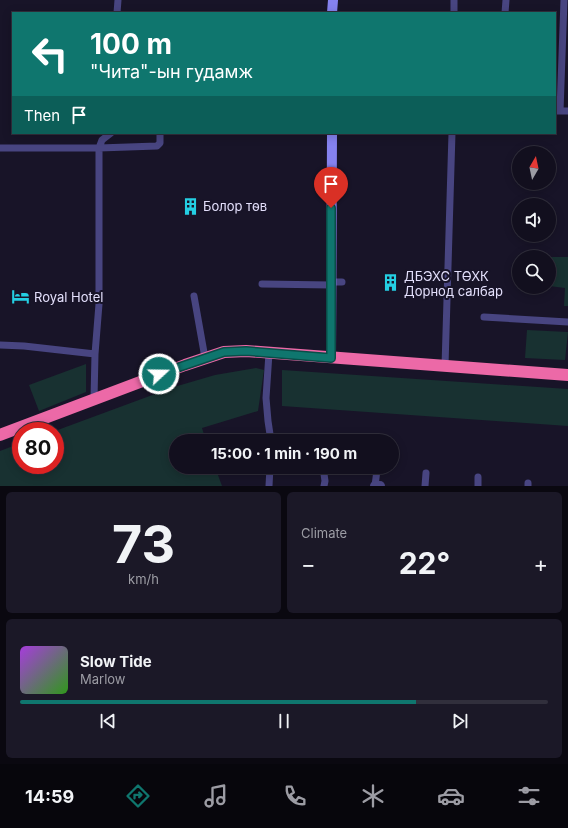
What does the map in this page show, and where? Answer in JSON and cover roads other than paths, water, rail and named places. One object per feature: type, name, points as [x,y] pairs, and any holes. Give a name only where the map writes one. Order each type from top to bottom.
[{"type":"highway","points":[[0,435],[224,352],[246,351],[568,375]]},
{"type":"main road","points":[[332,12],[333,0]]},
{"type":"main road","points":[[331,358],[332,134]]},
{"type":"street","points":[[375,486],[380,486]]},
{"type":"lane","points":[[117,12],[118,0]]},
{"type":"lane","points":[[454,0],[454,12]]},
{"type":"lane","points":[[505,12],[506,0]]},
{"type":"lane","points":[[564,0],[557,111],[568,112]]},
{"type":"lane","points":[[94,399],[95,354],[99,304],[99,148],[102,140],[110,134]]},
{"type":"lane","points":[[0,148],[99,148],[157,146],[160,143],[160,134]]},
{"type":"lane","points":[[445,366],[452,134]]},
{"type":"lane","points":[[262,284],[342,282]]},
{"type":"lane","points":[[194,296],[205,358]]},
{"type":"lane","points":[[484,317],[568,322]]},
{"type":"lane","points":[[0,345],[24,346],[95,354]]},
{"type":"lane","points":[[268,353],[266,398],[270,434]]},
{"type":"lane","points":[[425,486],[426,473]]},
{"type":"lane","points":[[268,486],[269,474]]},
{"type":"lane","points":[[324,474],[324,486]]},
{"type":"lane","points":[[375,486],[376,474]]},
{"type":"lane","points":[[478,477],[478,486]]},
{"type":"place","name":"Болор төв","points":[[190,206]]},
{"type":"place","name":"ДБЭХС ТӨХК Дорнод салбар","points":[[391,283]]},
{"type":"place","name":"Royal Hotel","points":[[21,297]]}]
